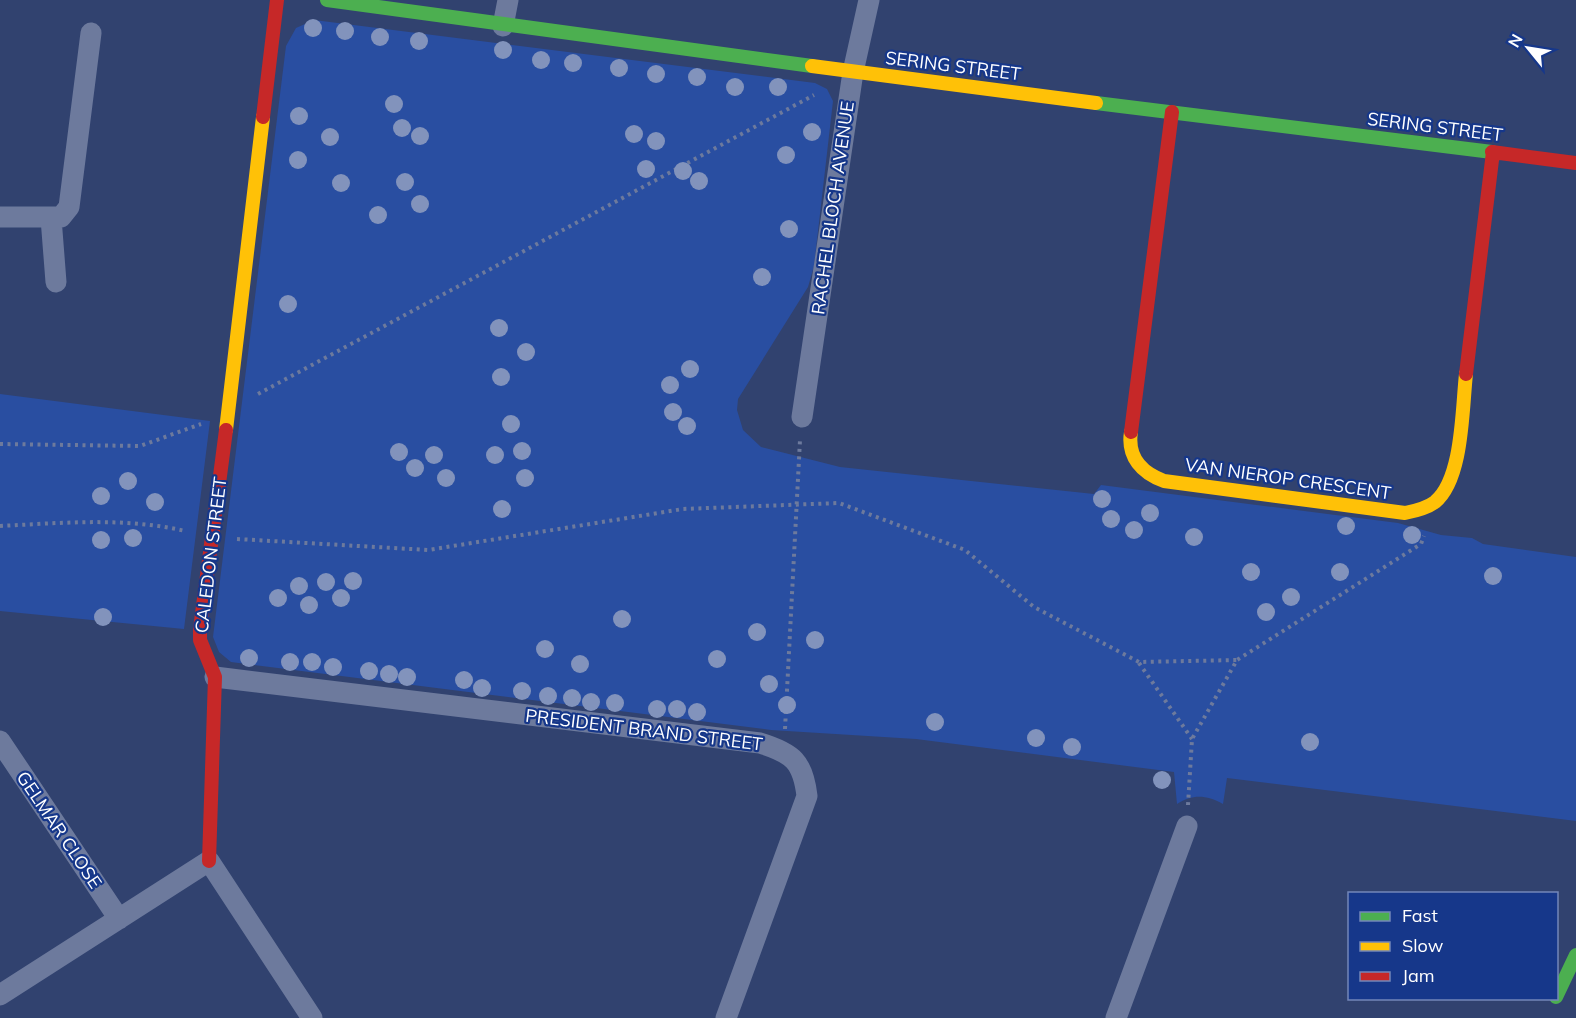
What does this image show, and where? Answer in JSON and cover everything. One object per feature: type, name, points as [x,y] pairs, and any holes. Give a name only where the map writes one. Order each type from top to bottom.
[{"type":"street","name":"CALEDON STREET","points":[[209,861],[215,677],[200,640],[200,629],[277,0]]},
{"type":"street","name":"SERING STREET","points":[[327,0],[503,26],[853,72],[1576,163]]},
{"type":"street","points":[[503,26],[508,0]]},
{"type":"street","name":"RACHEL BLOCH AVENUE","points":[[802,417],[853,72],[869,0]]},
{"type":"street","points":[[0,217],[61,217],[69,207],[91,33]]},
{"type":"street","name":"VAN NIEROP CRESCENT","points":[[1172,112],[1130,437],[1131,454],[1138,466],[1149,476],[1164,481],[1405,513],[1435,504]]},
{"type":"street","points":[[1435,504],[1446,491],[1454,471],[1493,153]]},
{"type":"street","points":[[51,218],[56,282]]},
{"type":"street","name":"PRESIDENT BRAND STREET","points":[[215,677],[760,743],[784,750],[801,767],[807,796],[726,1018]]},
{"type":"street","name":"GELMAR CLOSE","points":[[0,741],[119,919]]},
{"type":"street","points":[[1116,1018],[1187,826]]},
{"type":"street","points":[[0,995],[209,861],[312,1018]]},
{"type":"street","points":[[1558,994],[1576,955]]},
{"type":"path","points":[[0,444],[140,446],[228,414],[256,395],[820,92]]},
{"type":"path","points":[[784,750],[795,505],[802,417]]},
{"type":"path","points":[[0,526],[73,523],[164,526],[212,538],[428,550],[683,509],[839,503],[965,550],[1034,607],[1139,662],[1192,740]]},
{"type":"path","points":[[1187,826],[1192,740],[1237,660],[1421,544],[1435,504]]},
{"type":"path","points":[[1139,662],[1237,660]]},
{"type":"shaded area","points":[[314,20],[815,83],[827,89],[833,101],[814,266],[808,287],[738,399],[737,410],[743,430],[761,447],[840,467],[1094,494],[1101,485],[1398,523],[1441,535],[1472,538],[1483,544],[1576,557],[1576,821],[1227,778],[1223,804],[1211,799],[1194,797],[1177,804],[1174,772],[916,739],[771,730],[231,662],[219,652],[213,637],[286,46],[296,28]]},
{"type":"shaded area","points":[[0,394],[210,421],[184,629],[0,611]]},
{"type":"traffic: fast","points":[[327,0],[812,66]]},
{"type":"traffic: fast","points":[[1096,103],[1492,152]]},
{"type":"traffic: fast","points":[[1558,993],[1576,955]]},
{"type":"traffic: slow","points":[[812,66],[1096,103]]},
{"type":"traffic: slow","points":[[226,430],[263,117]]},
{"type":"traffic: slow","points":[[1131,432],[1131,449],[1138,463],[1143,469],[1164,481],[1405,513],[1425,508],[1435,502],[1451,477],[1462,424],[1466,374]]},
{"type":"traffic: jam","points":[[263,117],[277,0]]},
{"type":"traffic: jam","points":[[1131,432],[1172,112]]},
{"type":"traffic: jam","points":[[1492,152],[1576,163]]},
{"type":"traffic: jam","points":[[1466,374],[1493,152]]},
{"type":"traffic: jam","points":[[209,861],[215,677],[200,640],[200,629],[226,430]]}]
